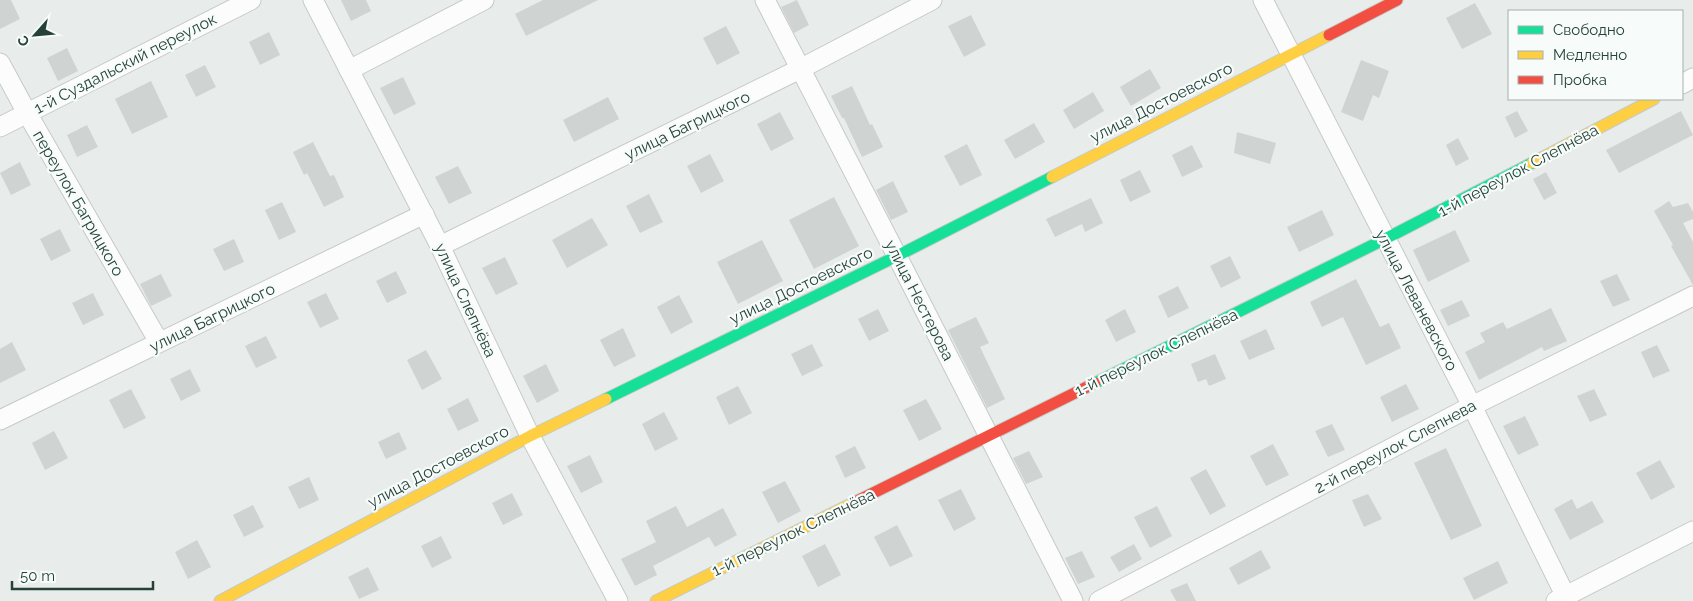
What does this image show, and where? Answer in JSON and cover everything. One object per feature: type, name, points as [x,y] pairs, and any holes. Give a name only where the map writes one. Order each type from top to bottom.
[{"type":"street","name":"1-й Суздальский переулок","points":[[0,127],[251,0]]},
{"type":"street","name":"улица Слепнёва","points":[[313,0],[440,246],[530,436],[618,601]]},
{"type":"street","points":[[349,70],[484,0]]},
{"type":"street","name":"улица Нестерова","points":[[765,0],[1072,601]]},
{"type":"street","name":"улица Багрицкого","points":[[440,246],[800,69],[932,0]]},
{"type":"street","name":"улица Леваневского","points":[[1263,0],[1472,406],[1563,599]]},
{"type":"street","name":"улица Достоевского","points":[[220,601],[530,436],[897,256],[1397,0]]},
{"type":"street","name":"переулок Багрицкого","points":[[0,62],[27,113],[160,342]]},
{"type":"street","name":"1-й переулок Слепнёва","points":[[656,601],[1385,239],[1652,100]]},
{"type":"street","name":"улица Багрицкого","points":[[0,420],[424,214]]},
{"type":"street","name":"2-й переулок Слепнева","points":[[1099,601],[1472,406],[1693,296]]},
{"type":"street","points":[[1563,599],[1693,531]]},
{"type":"building","points":[[0,0],[11,0],[20,19],[0,29]]},
{"type":"building","points":[[341,0],[366,0],[371,11],[351,21]]},
{"type":"building","points":[[543,0],[598,0],[526,36],[515,14]]},
{"type":"building","points":[[797,0],[809,25],[794,33],[781,7]]},
{"type":"building","points":[[1475,3],[1492,34],[1462,49],[1446,18]]},
{"type":"building","points":[[971,15],[986,45],[964,57],[948,26]]},
{"type":"building","points":[[726,26],[740,53],[717,65],[703,38]]},
{"type":"building","points":[[269,32],[280,55],[260,65],[249,42]]},
{"type":"building","points":[[67,48],[78,71],[58,81],[47,58]]},
{"type":"building","points":[[1361,60],[1389,71],[1379,98],[1373,95],[1363,121],[1341,112]]},
{"type":"building","points":[[205,65],[216,87],[196,97],[185,75]]},
{"type":"building","points":[[1150,69],[1161,88],[1131,106],[1120,87]]},
{"type":"building","points":[[403,77],[416,104],[394,115],[380,88]]},
{"type":"building","points":[[151,81],[168,117],[132,134],[115,99]]},
{"type":"building","points":[[852,86],[870,125],[872,124],[883,147],[862,157],[844,118],[842,118],[831,96]]},
{"type":"building","points":[[1093,92],[1104,111],[1074,129],[1063,110]]},
{"type":"building","points":[[608,97],[619,119],[574,142],[563,120]]},
{"type":"building","points":[[1517,111],[1528,131],[1515,138],[1505,117]]},
{"type":"building","points":[[1681,111],[1693,135],[1619,173],[1606,150]]},
{"type":"building","points":[[780,112],[794,139],[771,151],[757,124]]},
{"type":"building","points":[[1034,123],[1045,142],[1015,159],[1004,140]]},
{"type":"building","points":[[87,125],[98,147],[77,157],[67,135]]},
{"type":"building","points":[[1237,132],[1276,143],[1270,164],[1234,153]]},
{"type":"building","points":[[1458,138],[1469,159],[1456,166],[1446,145]]},
{"type":"building","points":[[313,142],[330,176],[334,175],[344,197],[324,207],[307,173],[304,175],[293,152]]},
{"type":"building","points":[[967,144],[982,175],[960,186],[944,156]]},
{"type":"building","points":[[1192,145],[1203,167],[1182,177],[1172,155]]},
{"type":"building","points":[[710,154],[724,181],[701,193],[687,166]]},
{"type":"building","points":[[20,162],[31,185],[11,195],[0,173]]},
{"type":"building","points":[[458,166],[472,193],[449,204],[435,177]]},
{"type":"building","points":[[1140,170],[1151,192],[1130,202],[1120,180]]},
{"type":"building","points":[[1546,172],[1557,193],[1544,200],[1533,179]]},
{"type":"building","points":[[893,181],[908,212],[891,220],[876,190]]},
{"type":"building","points":[[649,194],[663,222],[640,233],[626,206]]},
{"type":"building","points":[[834,197],[859,246],[814,269],[789,220]]},
{"type":"building","points":[[1091,198],[1103,223],[1085,232],[1082,224],[1055,237],[1046,219]]},
{"type":"building","points":[[1669,201],[1673,207],[1688,203],[1693,212],[1693,219],[1683,223],[1693,242],[1693,285],[1654,211]]},
{"type":"building","points":[[282,202],[296,232],[279,240],[265,210]]},
{"type":"building","points":[[1322,210],[1334,235],[1299,252],[1287,227]]},
{"type":"building","points":[[592,218],[608,245],[567,268],[552,240]]},
{"type":"building","points":[[60,229],[71,251],[51,261],[40,239]]},
{"type":"building","points":[[1455,230],[1470,261],[1428,282],[1413,250]]},
{"type":"building","points":[[234,239],[244,262],[224,271],[213,249]]},
{"type":"building","points":[[762,240],[783,281],[738,304],[717,262]]},
{"type":"building","points":[[1230,256],[1241,278],[1221,288],[1210,266]]},
{"type":"building","points":[[505,257],[518,284],[496,295],[482,268]]},
{"type":"building","points":[[396,271],[407,293],[387,303],[376,281]]},
{"type":"building","points":[[161,274],[172,296],[151,306],[140,284]]},
{"type":"building","points":[[1617,274],[1630,300],[1613,307],[1600,281]]},
{"type":"building","points":[[1356,279],[1380,327],[1389,323],[1401,348],[1366,365],[1343,317],[1322,327],[1310,302]]},
{"type":"building","points":[[1178,286],[1189,308],[1168,318],[1158,296]]},
{"type":"building","points":[[93,293],[104,315],[83,325],[72,303]]},
{"type":"building","points":[[326,293],[339,319],[320,328],[307,302]]},
{"type":"building","points":[[679,295],[693,322],[671,334],[657,307]]},
{"type":"building","points":[[1462,300],[1470,316],[1448,326],[1440,310]]},
{"type":"building","points":[[1551,308],[1567,341],[1544,351],[1542,347],[1479,380],[1465,352],[1485,342],[1480,333],[1503,322],[1507,329]]},
{"type":"building","points":[[878,309],[889,331],[869,341],[858,319]]},
{"type":"building","points":[[1125,309],[1136,332],[1116,342],[1105,320]]},
{"type":"building","points":[[976,317],[989,343],[980,347],[1005,399],[987,408],[948,330]]},
{"type":"building","points":[[623,328],[636,356],[614,367],[600,340]]},
{"type":"building","points":[[1266,329],[1275,349],[1249,360],[1240,341]]},
{"type":"building","points":[[266,336],[277,358],[256,368],[245,346]]},
{"type":"building","points":[[12,342],[26,370],[0,383],[0,349]]},
{"type":"building","points":[[812,344],[823,366],[802,376],[791,354]]},
{"type":"building","points":[[1657,345],[1670,371],[1653,378],[1641,352]]},
{"type":"building","points":[[426,350],[442,379],[422,390],[407,360]]},
{"type":"building","points":[[1215,354],[1226,379],[1209,386],[1206,379],[1198,382],[1191,364]]},
{"type":"building","points":[[546,364],[559,391],[537,403],[523,376]]},
{"type":"building","points":[[190,369],[201,391],[181,401],[170,379]]},
{"type":"building","points":[[1406,384],[1419,409],[1392,422],[1380,397]]},
{"type":"building","points":[[738,386],[752,413],[729,425],[716,397]]},
{"type":"building","points":[[131,389],[146,418],[124,429],[109,400]]},
{"type":"building","points":[[1594,389],[1607,415],[1590,422],[1577,396]]},
{"type":"building","points":[[468,398],[479,421],[458,431],[447,409]]},
{"type":"building","points":[[926,399],[942,429],[919,441],[903,410]]},
{"type":"building","points":[[664,412],[678,439],[655,451],[642,424]]},
{"type":"building","points":[[1525,416],[1539,445],[1518,455],[1503,426]]},
{"type":"building","points":[[1332,424],[1345,450],[1328,457],[1315,431]]},
{"type":"building","points":[[54,431],[68,458],[45,470],[32,443]]},
{"type":"building","points":[[399,432],[407,449],[386,459],[378,442]]},
{"type":"building","points":[[1273,444],[1289,475],[1266,486],[1250,456]]},
{"type":"building","points":[[855,446],[866,468],[845,478],[835,456]]},
{"type":"building","points":[[1446,448],[1482,526],[1451,540],[1414,463]]},
{"type":"building","points":[[1029,451],[1043,477],[1026,484],[1013,458]]},
{"type":"building","points":[[590,455],[603,482],[581,493],[567,466]]},
{"type":"building","points":[[1660,460],[1675,487],[1651,500],[1636,473]]},
{"type":"building","points":[[1206,469],[1226,506],[1210,515],[1190,478]]},
{"type":"building","points":[[309,477],[319,500],[299,509],[288,487]]},
{"type":"building","points":[[785,481],[801,511],[778,523],[762,492]]},
{"type":"building","points":[[961,489],[976,519],[954,531],[938,500]]},
{"type":"building","points":[[512,493],[523,515],[503,525],[492,503]]},
{"type":"building","points":[[1368,494],[1382,519],[1364,527],[1352,500]]},
{"type":"building","points":[[1572,499],[1577,509],[1592,501],[1604,522],[1570,540],[1554,509]]},
{"type":"building","points":[[253,505],[264,527],[244,537],[233,515]]},
{"type":"building","points":[[676,506],[687,527],[723,508],[737,535],[715,547],[709,537],[653,566],[657,575],[635,586],[621,559],[656,542],[646,521]]},
{"type":"building","points":[[1157,506],[1172,536],[1150,548],[1134,517]]},
{"type":"building","points":[[897,525],[913,556],[890,567],[874,537]]},
{"type":"building","points":[[441,536],[452,558],[432,568],[421,546]]},
{"type":"building","points":[[197,540],[211,567],[188,579],[175,552]]},
{"type":"building","points":[[825,544],[841,575],[818,587],[802,556]]},
{"type":"building","points":[[1134,544],[1142,559],[1119,572],[1110,557]]},
{"type":"building","points":[[1261,550],[1271,568],[1238,585],[1229,568]]},
{"type":"building","points":[[1082,551],[1095,577],[1078,584],[1065,558]]},
{"type":"building","points":[[1498,561],[1508,583],[1474,600],[1463,578]]},
{"type":"building","points":[[368,567],[379,590],[359,599],[348,577]]},
{"type":"building","points":[[1187,583],[1196,601],[1176,601],[1170,590]]},
{"type":"traffic: fast","points":[[1095,383],[1385,239],[1532,163]]},
{"type":"traffic: fast","points":[[606,399],[897,256],[1052,177]]},
{"type":"traffic: slow","points":[[1052,177],[1329,35]]},
{"type":"traffic: slow","points":[[1532,163],[1652,100]]},
{"type":"traffic: slow","points":[[220,601],[530,436],[606,399]]},
{"type":"traffic: slow","points":[[656,601],[853,503]]},
{"type":"traffic: jam","points":[[1329,35],[1397,0]]},
{"type":"traffic: jam","points":[[853,503],[1095,383]]}]
